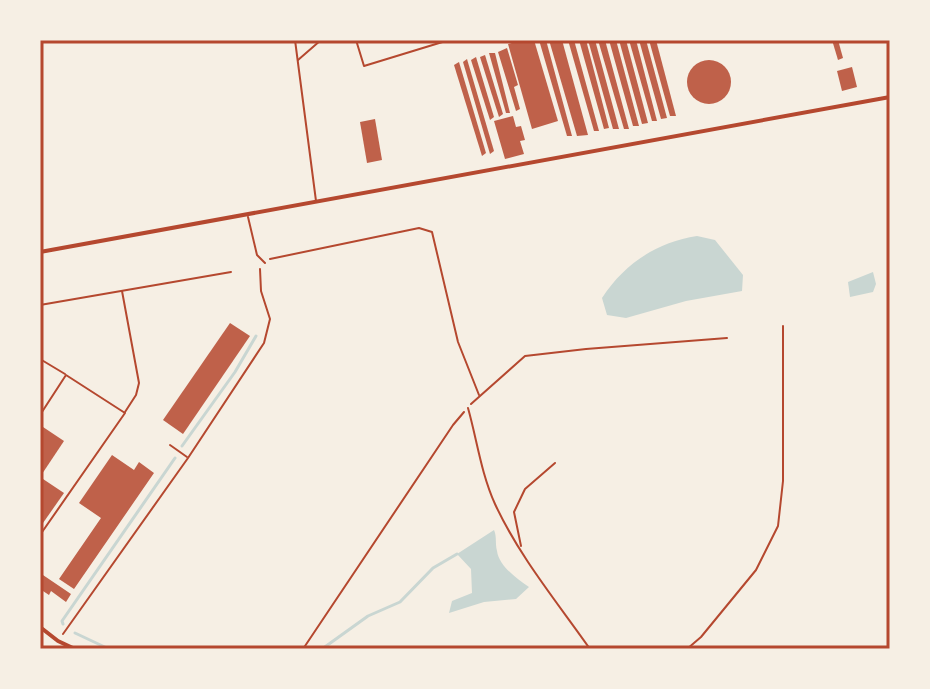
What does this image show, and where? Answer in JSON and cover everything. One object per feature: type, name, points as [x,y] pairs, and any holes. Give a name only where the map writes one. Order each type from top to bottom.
[{"type":"street","points":[[40,252],[890,97]]},
{"type":"street","points":[[40,627],[75,649]]},
{"type":"lane","points":[[295,40],[316,202]]},
{"type":"lane","points":[[297,61],[321,40]]},
{"type":"lane","points":[[356,40],[364,66],[449,40]]},
{"type":"lane","points":[[247,214],[257,255],[265,263]]},
{"type":"lane","points":[[40,305],[231,272]]},
{"type":"lane","points":[[40,535],[136,395],[139,383],[122,291]]},
{"type":"lane","points":[[687,649],[701,637],[756,570],[778,526],[783,481],[783,326]]},
{"type":"lane","points":[[40,359],[125,413]]},
{"type":"lane","points":[[40,415],[66,375]]},
{"type":"lane","points":[[468,408],[486,481],[495,504],[522,552],[590,649]]},
{"type":"lane","points":[[522,552],[514,512],[525,489],[555,463]]},
{"type":"path","points":[[58,641],[188,458],[264,343],[270,319],[261,291],[260,269],[271,259],[419,228],[432,232],[458,342],[479,395]]},
{"type":"path","points":[[303,649],[453,425],[479,395],[525,356],[727,338]]},
{"type":"path","points":[[170,445],[188,458]]},
{"type":"shaded area","points":[[697,236],[715,240],[743,275],[742,291],[686,301],[626,318],[607,315],[602,298],[631,265],[668,243]]},
{"type":"shaded area","points":[[873,272],[876,284],[873,292],[850,297],[848,282]]},
{"type":"shaded area","points":[[494,530],[501,562],[529,587],[516,599],[484,602],[449,613],[452,601],[472,593],[471,569],[457,554]]},
{"type":"building","points":[[534,40],[558,121],[532,129],[508,44]]},
{"type":"building","points":[[539,40],[546,40],[572,136],[567,136]]},
{"type":"building","points":[[549,40],[562,40],[588,135],[577,136]]},
{"type":"building","points":[[568,40],[574,40],[599,131],[594,131]]},
{"type":"building","points":[[579,40],[586,40],[609,128],[604,129]]},
{"type":"building","points":[[588,40],[595,40],[619,129],[613,129]]},
{"type":"building","points":[[598,40],[605,40],[629,129],[624,129]]},
{"type":"building","points":[[609,40],[616,40],[639,126],[633,126]]},
{"type":"building","points":[[619,40],[626,40],[648,123],[642,124]]},
{"type":"building","points":[[629,40],[636,40],[657,121],[652,121]]},
{"type":"building","points":[[639,40],[646,40],[667,118],[661,119]]},
{"type":"building","points":[[649,40],[656,40],[676,116],[670,116]]},
{"type":"building","points":[[832,40],[838,40],[843,58],[838,60]]},
{"type":"building","points":[[507,48],[518,85],[514,87],[520,109],[516,111],[498,52]]},
{"type":"building","points":[[489,53],[495,53],[510,113],[506,113]]},
{"type":"building","points":[[485,55],[503,114],[499,117],[480,57]]},
{"type":"building","points":[[476,57],[494,117],[490,120],[471,60]]},
{"type":"building","points":[[467,59],[494,151],[490,154],[463,62]]},
{"type":"building","points":[[709,60],[725,66],[731,82],[725,98],[709,104],[693,98],[687,82],[693,66]]},
{"type":"building","points":[[459,62],[486,153],[482,156],[454,65]]},
{"type":"building","points":[[852,67],[857,87],[842,91],[837,71]]},
{"type":"building","points":[[513,116],[516,127],[521,126],[525,140],[520,141],[524,154],[505,159],[494,121]]},
{"type":"building","points":[[375,119],[382,160],[367,163],[360,122]]},
{"type":"building","points":[[230,323],[250,336],[183,434],[163,420]]},
{"type":"building","points":[[40,425],[64,441],[40,477]]},
{"type":"building","points":[[112,455],[134,470],[139,462],[154,473],[74,589],[59,579],[101,518],[79,503]]},
{"type":"building","points":[[40,477],[64,493],[43,523],[40,521]]},
{"type":"building","points":[[40,573],[71,594],[66,602],[51,591],[49,595],[40,589]]},
{"type":"waterway","points":[[182,446],[235,372],[256,336]]},
{"type":"waterway","points":[[63,624],[62,621],[175,458]]},
{"type":"waterway","points":[[322,649],[368,616],[400,602],[433,568],[457,554]]},
{"type":"waterway","points":[[75,633],[109,649]]},
{"type":"waterway","points":[[40,646],[45,649]]}]
